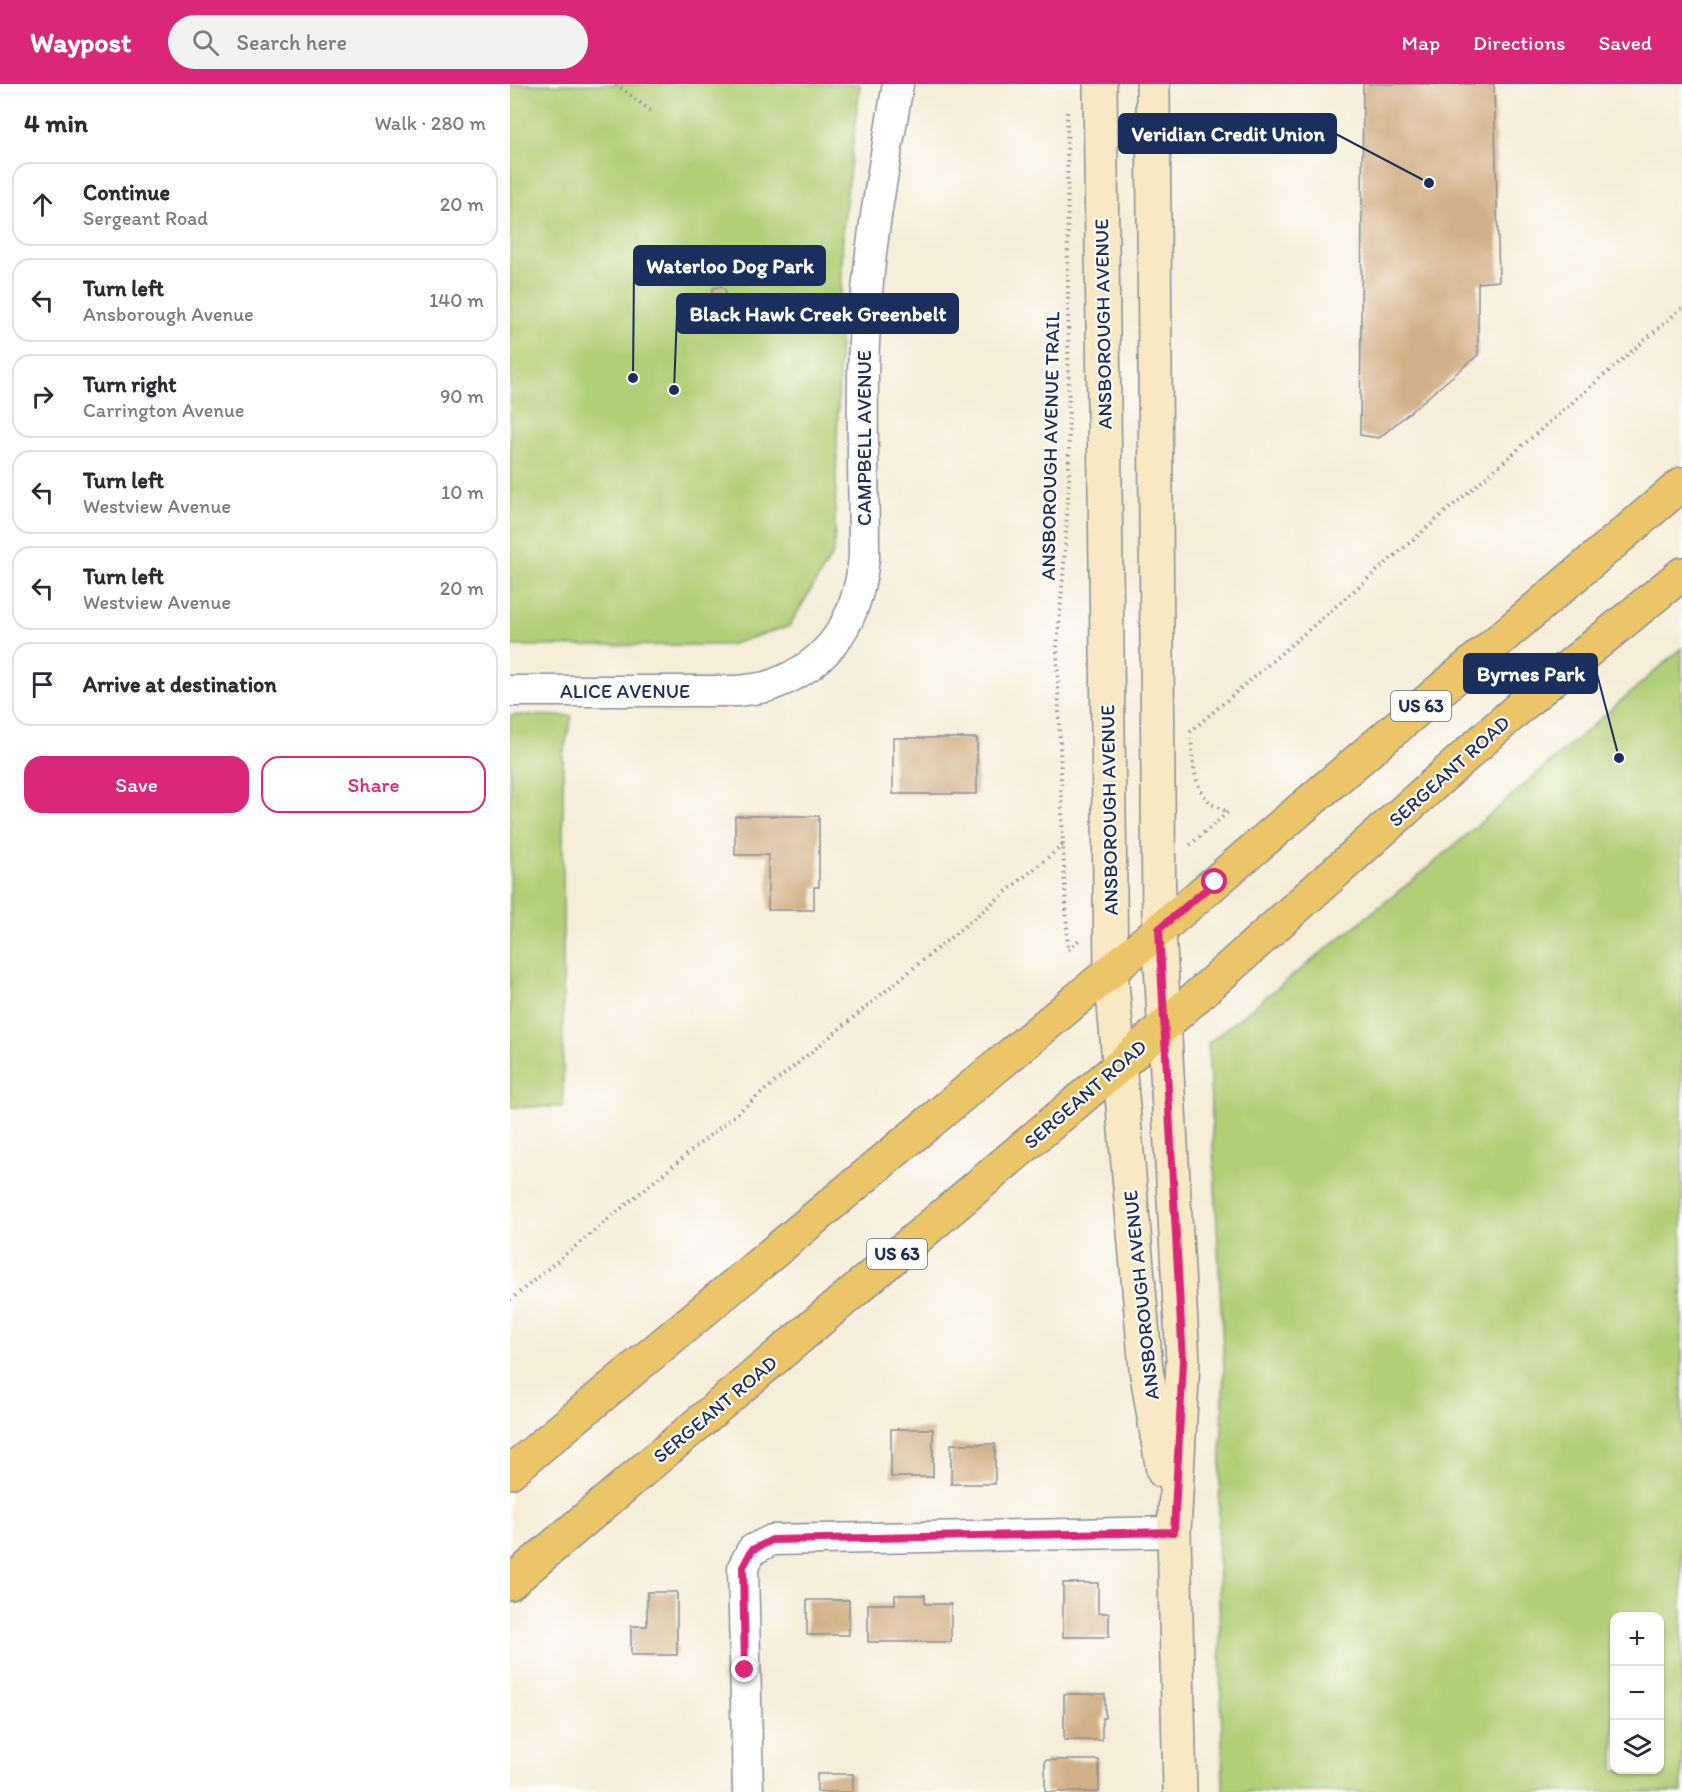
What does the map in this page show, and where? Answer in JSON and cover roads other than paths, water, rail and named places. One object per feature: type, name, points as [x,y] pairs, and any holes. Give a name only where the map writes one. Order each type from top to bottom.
[{"type":"main road","name":"ANSBOROUGH AVENUE","points":[[1100,84],[1111,970],[1146,1369],[1174,1532]]},
{"type":"main road","name":"ANSBOROUGH AVENUE","points":[[1153,84],[1159,929],[1183,1361],[1174,1532],[1180,1792]]},
{"type":"main road","name":"US 63","points":[[510,1473],[1111,970],[1682,484]]},
{"type":"main road","name":"SERGEANT ROAD","points":[[510,1582],[1118,1067],[1530,698],[1682,574]]},
{"type":"street","name":"CAMPBELL AVENUE","points":[[740,691],[770,686],[796,675],[815,662],[831,647],[846,626],[856,602],[864,557],[863,357],[866,303],[882,181],[898,84]]},
{"type":"street","name":"ALICE AVENUE","points":[[510,691],[740,691]]},
{"type":"street","points":[[748,1792],[743,1567],[752,1550],[772,1540],[1174,1532]]},
{"type":"place","name":"Veridian Credit Union","points":[[1429,183]]},
{"type":"place","name":"Waterloo Dog Park","points":[[633,378]]},
{"type":"place","name":"Black Hawk Creek Greenbelt","points":[[674,390]]},
{"type":"place","name":"Byrnes Park","points":[[1619,758]]}]
